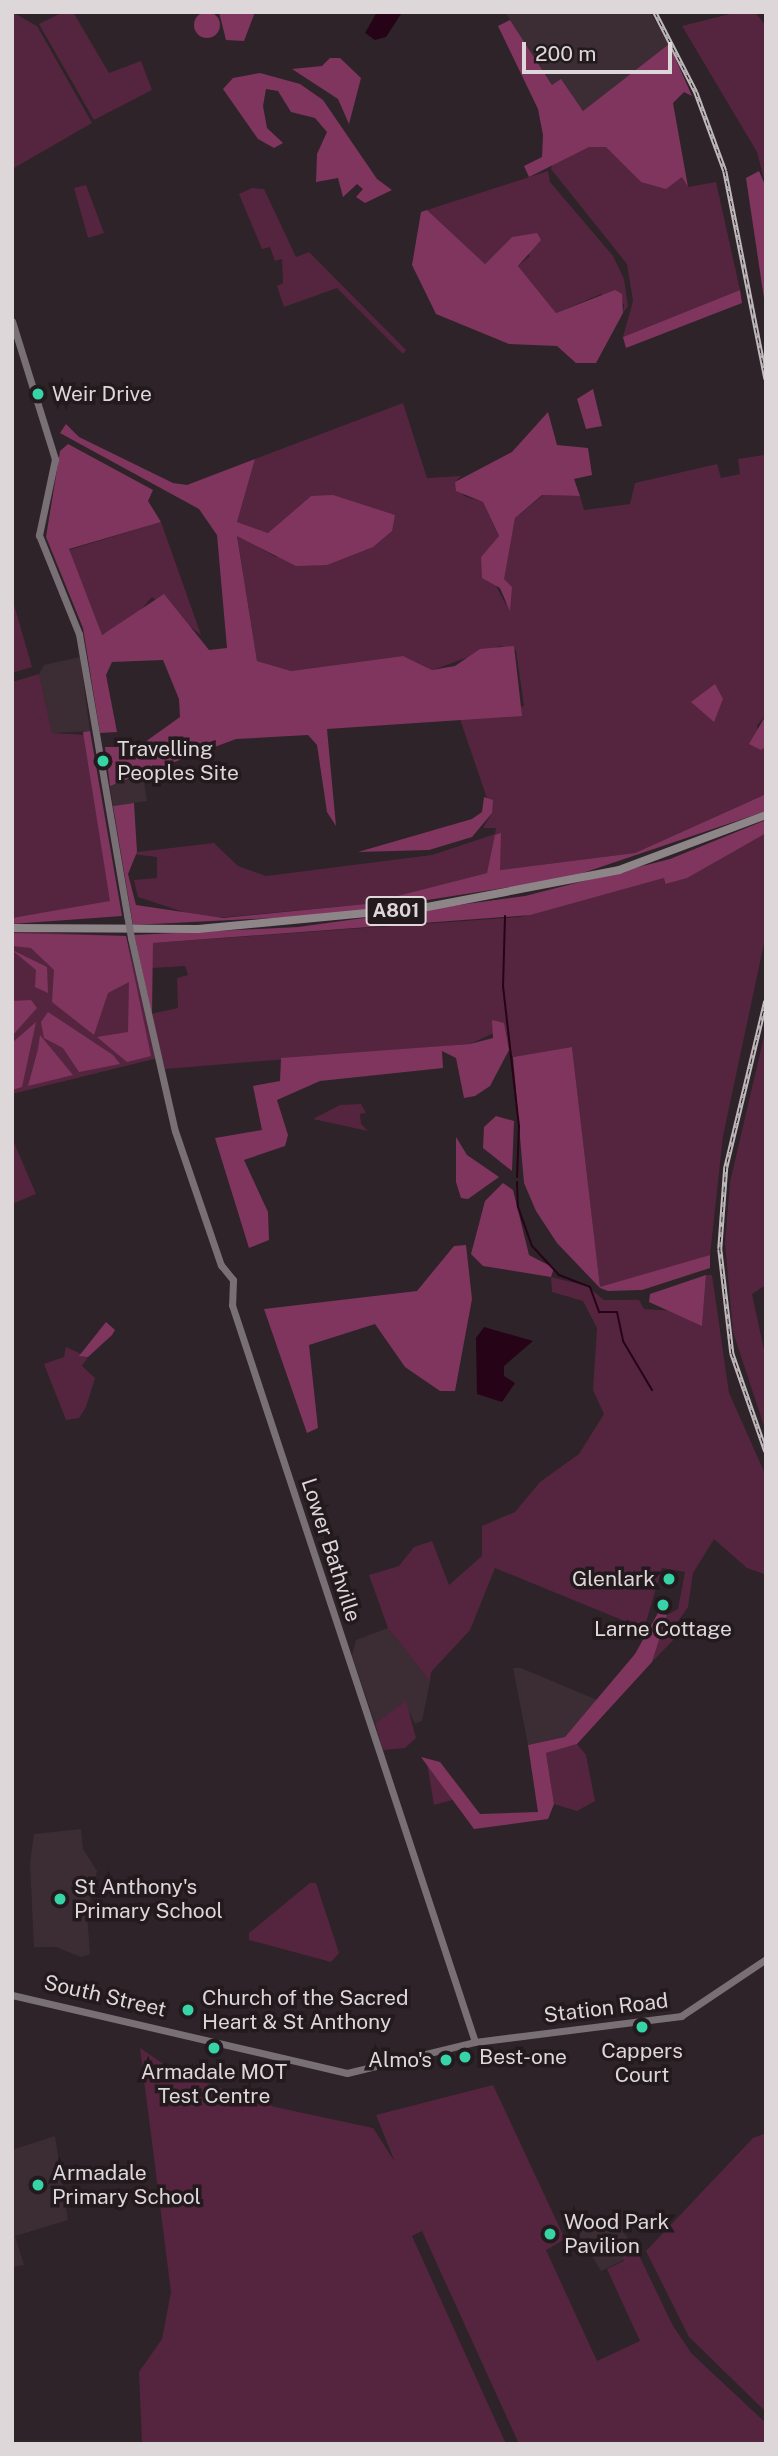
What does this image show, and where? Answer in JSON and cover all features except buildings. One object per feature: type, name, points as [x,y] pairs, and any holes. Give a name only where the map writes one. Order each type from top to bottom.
[{"type":"main road","name":"Lower Bathville","points":[[12,321],[55,459],[39,535],[79,634],[131,938],[175,1131],[221,1265],[233,1280],[232,1305],[475,2042]]},
{"type":"main road","name":"A801","points":[[12,928],[198,929],[422,908],[619,870],[766,815]]},
{"type":"main road","name":"Station Road","points":[[475,2042],[681,2016],[766,1959]]},
{"type":"main road","name":"South Street","points":[[12,1995],[347,2073],[475,2042]]},
{"type":"shaded area","points":[[12,12],[37,26],[92,123],[14,168]]},
{"type":"shaded area","points":[[63,12],[73,12],[109,73],[141,61],[152,90],[94,120],[39,24]]},
{"type":"shaded area","points":[[207,12],[217,15],[220,25],[217,35],[207,38],[197,35],[194,25],[197,15]]},
{"type":"shaded area","points":[[219,12],[255,12],[244,41],[226,40]]},
{"type":"shaded area","points":[[377,12],[401,14],[386,37],[375,40],[365,33]]},
{"type":"shaded area","points":[[505,12],[650,12],[669,44],[583,111],[561,80],[553,86]]},
{"type":"shaded area","points":[[738,12],[755,12],[766,26],[766,187],[757,152],[682,26]]},
{"type":"shaded area","points":[[510,20],[552,85],[561,79],[583,111],[669,44],[692,96],[684,92],[673,103],[688,187],[682,177],[666,189],[641,182],[606,147],[589,147],[529,177],[524,166],[542,157],[543,135],[538,109],[498,26]]},
{"type":"shaded area","points":[[330,58],[340,58],[361,78],[349,124],[338,99],[292,69],[322,66]]},
{"type":"shaded area","points":[[260,73],[300,84],[323,100],[377,179],[392,190],[365,203],[356,197],[363,189],[357,184],[343,197],[338,178],[316,182],[317,154],[327,132],[315,118],[291,112],[278,91],[266,89],[263,106],[267,128],[283,143],[274,148],[258,139],[223,89],[233,78]]},
{"type":"shaded area","points":[[589,147],[607,147],[641,182],[682,176],[688,187],[716,182],[740,290],[623,337],[633,301],[627,264],[551,169],[553,161]]},
{"type":"shaded area","points":[[548,171],[550,182],[613,256],[624,279],[628,306],[623,313],[624,304],[601,294],[556,313],[518,266],[530,256],[512,237],[485,264],[427,210]]},
{"type":"shaded area","points":[[759,171],[766,187],[766,312],[746,178]]},
{"type":"shaded area","points":[[86,185],[104,233],[88,238],[74,188]]},
{"type":"shaded area","points":[[252,188],[264,189],[296,257],[309,252],[406,350],[403,354],[337,288],[284,307],[277,286],[283,283],[282,259],[275,261],[270,247],[262,249],[239,194]]},
{"type":"shaded area","points":[[427,210],[485,264],[512,237],[537,233],[541,240],[518,266],[556,313],[615,290],[622,294],[623,313],[596,363],[576,363],[557,346],[509,344],[436,314],[412,265],[421,212]]},
{"type":"shaded area","points":[[740,290],[742,303],[626,348],[623,337]]},
{"type":"shaded area","points":[[593,389],[602,426],[586,429],[577,399]]},
{"type":"shaded area","points":[[403,403],[427,478],[461,476],[455,482],[464,496],[483,502],[499,537],[481,557],[506,605],[503,579],[515,518],[543,495],[580,496],[584,510],[630,504],[635,483],[717,464],[721,478],[740,474],[738,459],[764,455],[766,715],[757,725],[761,750],[766,747],[766,794],[635,853],[500,870],[500,833],[487,873],[366,904],[205,919],[138,897],[134,880],[157,878],[157,857],[132,854],[137,852],[214,843],[238,866],[266,876],[432,855],[495,834],[496,828],[483,828],[492,813],[460,719],[524,706],[516,650],[500,646],[432,670],[403,656],[291,671],[257,661],[237,535],[276,557],[395,515],[311,496],[268,533],[237,522],[255,459]]},
{"type":"shaded area","points":[[548,412],[557,445],[588,448],[592,475],[574,479],[580,496],[542,495],[515,518],[504,579],[512,587],[510,611],[500,588],[482,578],[481,557],[499,536],[483,502],[456,491],[455,482],[512,452]]},
{"type":"shaded area","points":[[66,424],[79,437],[173,483],[187,485],[255,459],[237,522],[268,533],[311,496],[333,495],[395,515],[392,531],[373,547],[327,565],[296,566],[237,536],[257,661],[291,671],[403,656],[432,670],[455,666],[480,649],[514,646],[522,716],[327,729],[336,826],[327,812],[317,745],[308,735],[236,739],[110,786],[105,747],[138,747],[180,717],[179,699],[163,660],[112,662],[106,675],[117,732],[100,733],[83,628],[46,537],[60,451],[68,444],[153,490],[148,501],[161,522],[69,549],[102,635],[164,594],[209,650],[227,648],[217,535],[199,509],[60,433]]},
{"type":"shaded area","points":[[161,522],[201,635],[152,597],[131,621],[101,635],[69,550]]},
{"type":"shaded area","points":[[12,598],[32,667],[12,673]]},
{"type":"shaded area","points":[[80,657],[90,731],[52,733],[39,674],[44,665]]},
{"type":"shaded area","points":[[39,674],[52,733],[86,735],[112,885],[110,901],[101,904],[12,918],[12,682]]},
{"type":"shaded area","points":[[715,684],[723,699],[714,722],[691,702]]},
{"type":"shaded area","points":[[766,715],[766,747],[761,750],[749,744]]},
{"type":"shaded area","points":[[90,731],[122,916],[12,924],[12,918],[110,901],[83,732]]},
{"type":"shaded area","points":[[143,775],[147,801],[113,806],[110,786]]},
{"type":"shaded area","points":[[766,794],[766,811],[568,878],[332,915],[133,925],[113,806],[134,803],[137,852],[128,874],[136,905],[223,918],[366,904],[487,873],[495,835],[501,833],[500,870],[635,853]]},
{"type":"shaded area","points":[[484,797],[493,800],[492,813],[472,837],[429,850],[358,852],[472,819],[482,812]]},
{"type":"shaded area","points":[[766,820],[766,833],[687,878],[665,884],[664,878],[530,915],[153,943],[152,1014],[134,935],[298,927],[525,896],[670,859]]},
{"type":"shaded area","points":[[766,833],[766,934],[723,1136],[710,1255],[600,1288],[572,1047],[513,1057],[496,1032],[470,1044],[165,1069],[150,1014],[178,1008],[177,978],[188,975],[185,966],[152,968],[153,943],[520,917],[664,878],[664,884]]},
{"type":"shaded area","points":[[12,931],[126,936],[158,1058],[12,1094]]},
{"type":"shaded area","points":[[12,933],[126,936],[151,1056],[127,1062],[97,1037],[128,1032],[129,982],[108,993],[94,1035],[52,1002],[54,970],[31,948],[12,946]]},
{"type":"shaded area","points":[[12,950],[47,967],[48,993],[35,987],[36,970]]},
{"type":"shaded area","points":[[31,1000],[37,1008],[12,1036],[12,1001]]},
{"type":"shaded area","points":[[48,1012],[113,1055],[120,1064],[79,1072],[63,1048],[44,1038],[41,1022]]},
{"type":"shaded area","points":[[492,1020],[504,1023],[509,1050],[490,1086],[475,1096],[464,1098],[456,1058],[442,1051],[443,1068],[320,1081],[277,1100],[288,1135],[285,1146],[244,1160],[268,1212],[269,1240],[249,1248],[215,1138],[262,1130],[253,1086],[280,1081],[281,1058],[470,1044],[493,1038]]},
{"type":"shaded area","points":[[36,1022],[22,1087],[12,1090],[12,1043]]},
{"type":"shaded area","points":[[766,1028],[766,1285],[752,1294],[766,1359],[766,1432],[733,1332],[725,1243],[730,1182]]},
{"type":"shaded area","points":[[40,1035],[73,1075],[28,1086],[38,1049]]},
{"type":"shaded area","points":[[572,1047],[600,1287],[710,1255],[710,1268],[642,1290],[608,1291],[600,1288],[557,1243],[536,1211],[524,1183],[513,1057]]},
{"type":"shaded area","points":[[361,1104],[366,1113],[360,1114],[361,1124],[368,1131],[313,1119],[340,1105]]},
{"type":"shaded area","points":[[496,1116],[514,1121],[512,1171],[483,1148],[484,1127]]},
{"type":"shaded area","points":[[456,1137],[467,1155],[499,1177],[468,1199],[461,1198],[456,1182]]},
{"type":"shaded area","points":[[12,1138],[36,1194],[12,1204]]},
{"type":"shaded area","points":[[503,1183],[513,1190],[529,1255],[554,1268],[551,1277],[483,1266],[471,1254],[485,1201]]},
{"type":"shaded area","points":[[466,1245],[472,1299],[455,1391],[440,1391],[405,1367],[375,1324],[309,1345],[318,1428],[307,1433],[264,1309],[417,1291],[454,1246]]},
{"type":"shaded area","points":[[706,1275],[712,1275],[729,1393],[766,1476],[764,1574],[747,1568],[714,1539],[693,1573],[688,1607],[674,1627],[680,1633],[652,1662],[667,1615],[678,1609],[685,1572],[662,1568],[644,1629],[495,1568],[470,1630],[431,1672],[430,1682],[388,1628],[369,1575],[399,1566],[414,1547],[432,1541],[449,1585],[482,1556],[482,1526],[515,1512],[540,1482],[579,1454],[604,1414],[593,1390],[597,1328],[583,1301],[552,1292],[551,1277],[587,1286],[604,1300],[639,1300],[644,1309],[675,1311],[702,1325]]},
{"type":"shaded area","points":[[706,1275],[702,1326],[649,1302],[650,1294]]},
{"type":"shaded area","points":[[106,1322],[115,1330],[112,1335],[88,1357],[79,1356]]},
{"type":"shaded area","points":[[484,1327],[533,1341],[504,1366],[504,1376],[515,1383],[502,1402],[477,1394],[476,1338]]},
{"type":"shaded area","points":[[66,1347],[88,1357],[82,1366],[95,1378],[86,1407],[79,1418],[66,1420],[44,1364],[64,1357]]},
{"type":"shaded area","points":[[658,1613],[667,1615],[652,1662],[577,1744],[546,1753],[554,1804],[548,1819],[474,1829],[421,1757],[440,1762],[480,1814],[538,1812],[528,1745],[565,1737],[635,1654]]},
{"type":"shaded area","points":[[388,1628],[430,1682],[422,1721],[415,1724],[405,1702],[375,1723],[352,1656],[356,1640]]},
{"type":"shaded area","points":[[513,1668],[521,1668],[597,1700],[565,1737],[528,1745]]},
{"type":"shaded area","points":[[406,1701],[416,1738],[405,1748],[383,1750],[375,1723]]},
{"type":"shaded area","points":[[577,1744],[586,1755],[595,1801],[577,1811],[554,1804],[546,1753]]},
{"type":"shaded area","points":[[427,1763],[444,1781],[456,1799],[434,1805]]},
{"type":"shaded area","name":"St Anthony's Primary School","points":[[81,1829],[83,1849],[97,1871],[87,1912],[90,1954],[81,1957],[56,1947],[34,1947],[30,1863],[34,1834]]},
{"type":"shaded area","points":[[310,1883],[316,1883],[339,1953],[331,1962],[249,1940],[249,1933]]},
{"type":"shaded area","points":[[140,2048],[175,2072],[275,2107],[373,2128],[395,2162],[376,2115],[493,2085],[565,2239],[546,2250],[597,2361],[640,2341],[607,2269],[624,2261],[620,2251],[633,2243],[673,2326],[692,2354],[766,2423],[766,2444],[519,2444],[422,2231],[412,2236],[506,2444],[142,2444],[139,2372],[162,2339],[171,2292]]},
{"type":"shaded area","points":[[766,2133],[766,2412],[689,2337],[646,2251],[753,2138]]},
{"type":"shaded area","name":"Armadale Primary School","points":[[55,2136],[68,2220],[15,2236],[24,2265],[12,2267],[12,2150]]},
{"type":"shaded area","points":[[610,2216],[632,2243],[620,2251],[624,2260],[601,2271],[577,2231]]},
{"type":"waterway","points":[[505,916],[503,986],[519,1126],[517,1177]]},
{"type":"waterway","points":[[517,1182],[518,1207],[532,1246],[559,1275],[590,1287],[599,1312],[617,1312],[623,1341],[652,1390]]},
{"type":"railway","points":[[655,12],[696,92],[725,171],[766,379]]},
{"type":"railway","points":[[766,1001],[726,1167],[720,1249],[732,1353],[766,1451]]},
{"type":"place","name":"Weir Drive","points":[[38,394]]},
{"type":"place","name":"Travelling Peoples Site","points":[[103,761]]},
{"type":"place","name":"Glenlark","points":[[669,1579]]},
{"type":"place","name":"Larne Cottage","points":[[663,1605]]},
{"type":"place","name":"St Anthony's Primary School","points":[[60,1899]]},
{"type":"place","name":"Church of the Sacred Heart & St Anthony","points":[[188,2010]]},
{"type":"place","name":"Cappers Court","points":[[642,2027]]},
{"type":"place","name":"Armadale MOT Test Centre","points":[[214,2048]]},
{"type":"place","name":"Best-one","points":[[465,2057]]},
{"type":"place","name":"Almo's","points":[[446,2060]]},
{"type":"place","name":"Armadale Primary School","points":[[38,2185]]},
{"type":"place","name":"Wood Park Pavilion","points":[[550,2234]]}]
